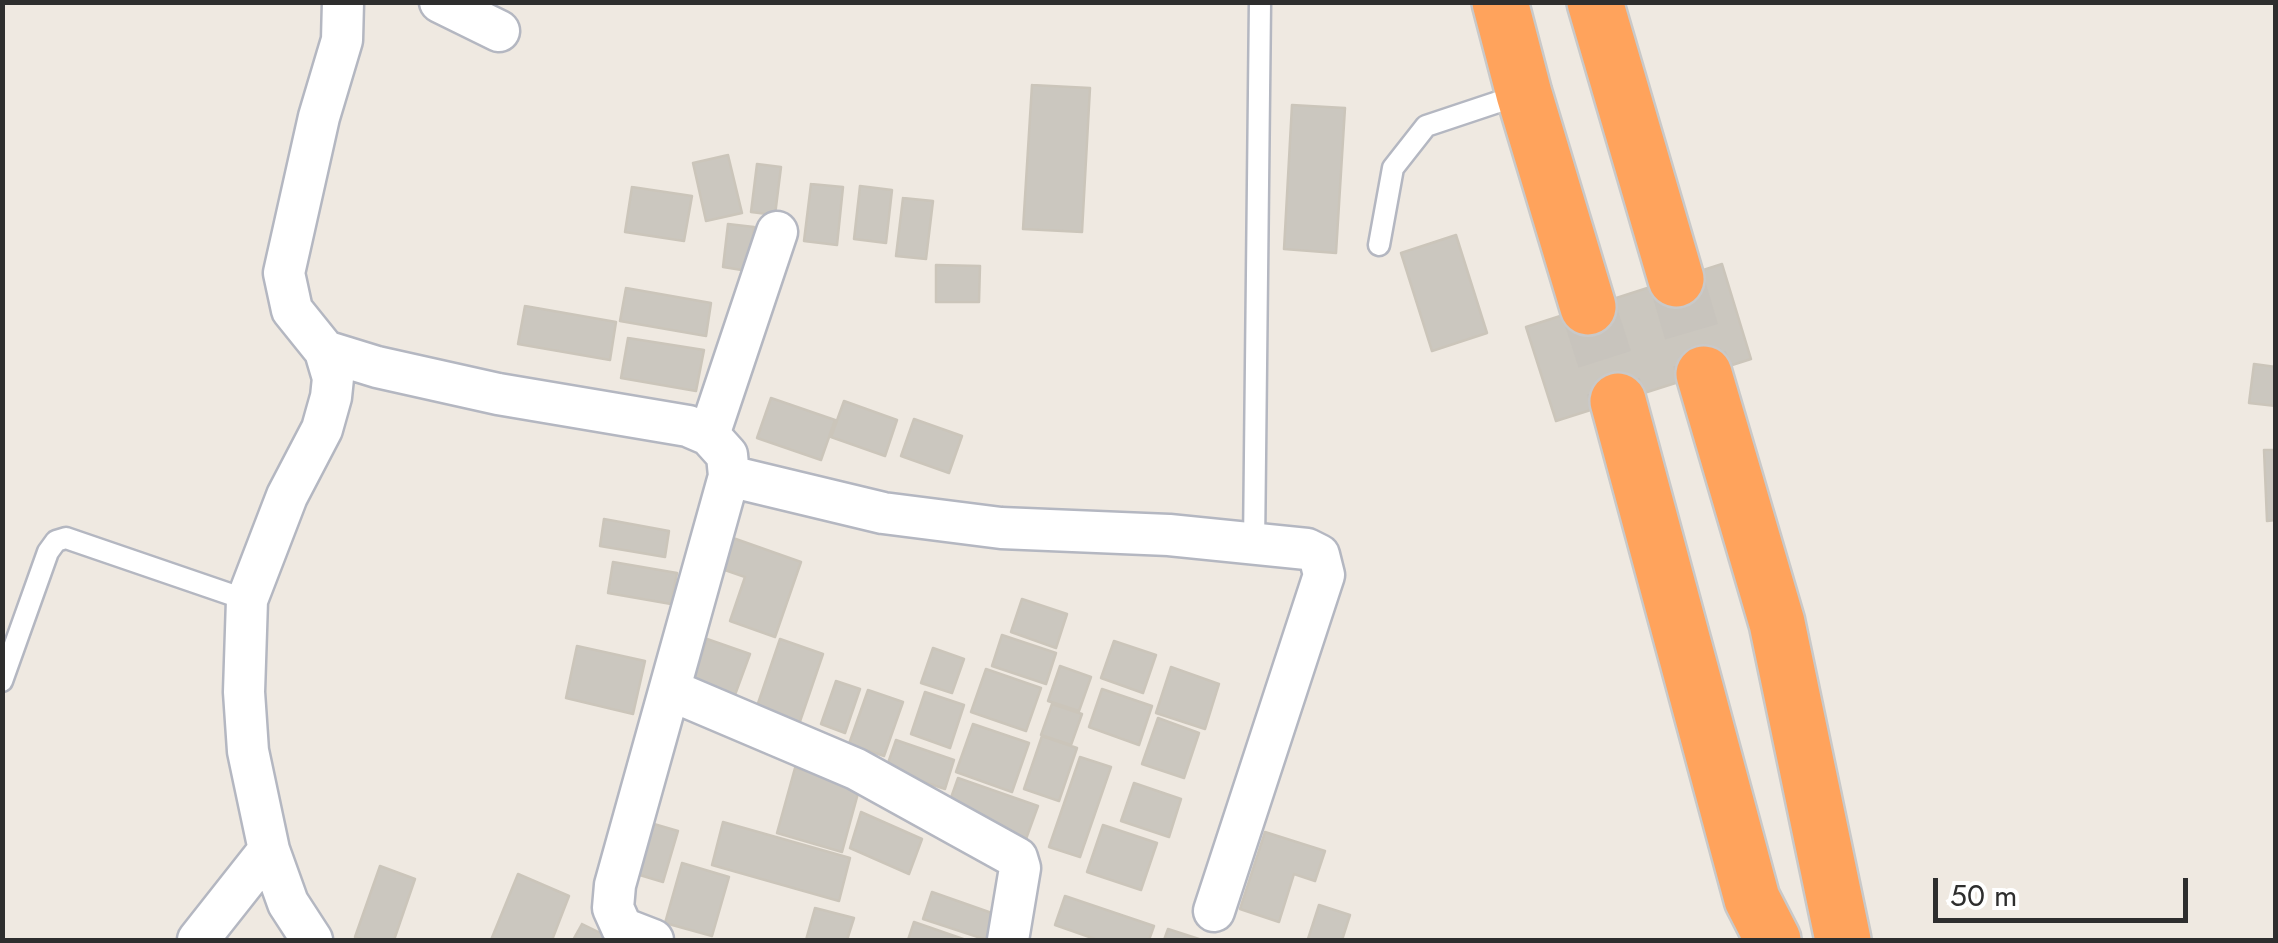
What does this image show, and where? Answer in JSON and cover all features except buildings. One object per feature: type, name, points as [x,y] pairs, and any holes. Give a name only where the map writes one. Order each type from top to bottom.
[{"type":"highway","points":[[1500,2],[1588,307]]},
{"type":"highway","points":[[1595,2],[1676,280]]},
{"type":"highway","points":[[1704,374],[1777,623],[1843,940]]},
{"type":"highway","points":[[1618,401],[1752,898],[1773,940]]},
{"type":"street","points":[[312,940],[288,904],[269,850],[248,751],[244,692],[247,600],[287,496],[322,429],[334,378],[325,351],[292,310],[284,273],[319,117],[342,40],[343,2]]},
{"type":"street","points":[[440,2],[499,31]]},
{"type":"street","points":[[709,434],[778,232]]},
{"type":"street","points":[[325,351],[411,375],[688,426],[709,434],[726,455],[729,476],[614,885],[613,908],[622,928],[653,940]]},
{"type":"street","points":[[729,476],[883,514],[1001,528],[1170,535],[1254,546],[1307,548],[1320,555],[1324,575],[1214,911]]},
{"type":"street","points":[[670,690],[856,768],[1017,858],[1020,868],[1008,940]]},
{"type":"street","points":[[198,940],[269,850]]},
{"type":"lane","points":[[1254,546],[1260,2]]},
{"type":"lane","points":[[1378,245],[1394,168],[1426,126],[1524,94]]},
{"type":"lane","points":[[2,680],[48,552],[56,541],[66,538],[247,600]]},
{"type":"tunnel","points":[[1676,279],[1704,374]]},
{"type":"tunnel","points":[[1588,307],[1618,401]]}]
